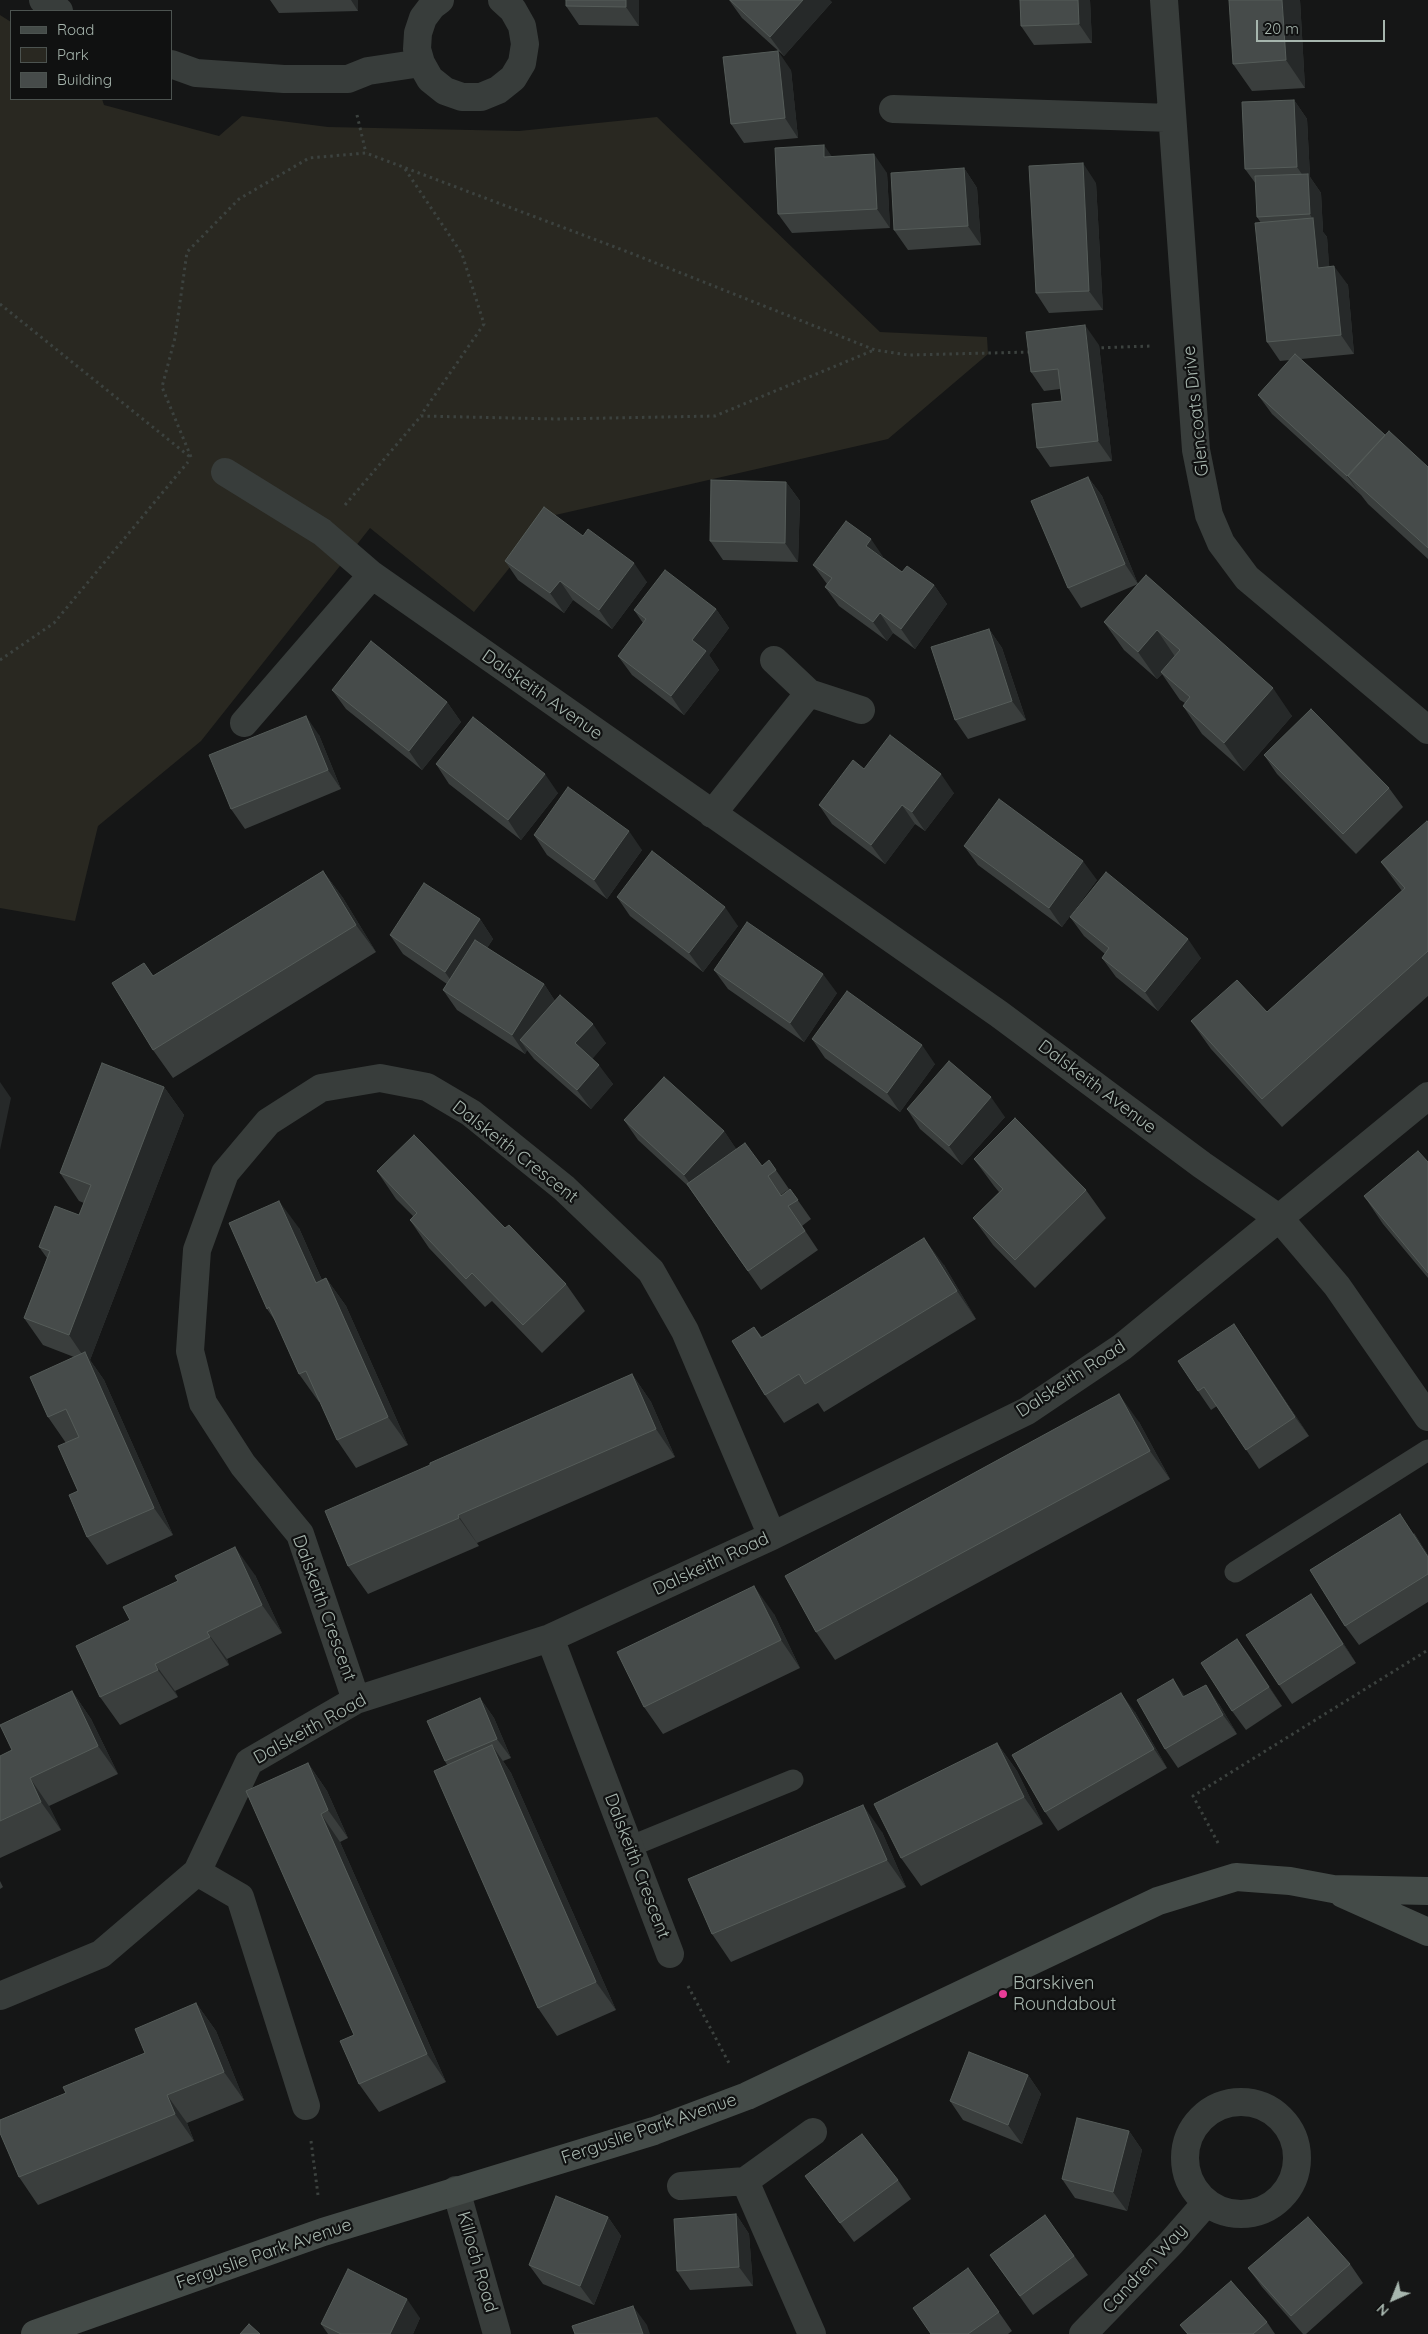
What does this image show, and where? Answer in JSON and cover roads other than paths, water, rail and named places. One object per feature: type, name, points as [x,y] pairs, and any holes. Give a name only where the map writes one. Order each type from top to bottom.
[{"type":"street","points":[[42,0],[57,10]]},
{"type":"street","points":[[440,0],[432,6],[423,18],[418,33],[417,49],[421,63],[430,79],[445,91],[462,97],[480,97],[498,90],[513,78],[522,63],[526,44],[522,26],[514,10],[502,0]]},
{"type":"street","name":"Glencoats Drive","points":[[1164,0],[1196,450],[1209,515],[1221,543],[1247,578],[1428,730]]},
{"type":"street","points":[[172,64],[196,73],[284,79],[348,79],[368,71],[421,63]]},
{"type":"street","points":[[893,110],[1172,118]]},
{"type":"street","name":"Dalskeith Avenue","points":[[225,472],[322,532],[372,575],[999,1014],[1202,1165],[1280,1219],[1337,1286],[1428,1417]]},
{"type":"street","points":[[244,723],[372,575]]},
{"type":"street","points":[[774,660],[809,693],[861,710]]},
{"type":"street","points":[[712,814],[809,693]]},
{"type":"street","name":"Dalskeith Crescent","points":[[356,1700],[300,1534],[243,1464],[202,1403],[190,1351],[197,1250],[225,1173],[268,1122],[321,1088],[380,1078],[427,1087],[472,1113],[564,1188],[651,1271],[685,1330],[772,1536]]},
{"type":"street","name":"Dalskeith Road","points":[[0,1996],[101,1954],[197,1872],[249,1762],[356,1700],[550,1638],[772,1536],[1026,1411],[1122,1347],[1428,1096]]},
{"type":"street","name":"Dalskeith Crescent","points":[[550,1638],[670,1954]]},
{"type":"street","points":[[197,1872],[240,1897],[306,2106]]},
{"type":"street","name":"Ferguslie Park Avenue","points":[[35,2334],[323,2232],[654,2131],[747,2096],[1158,1900],[1236,1876],[1290,1881],[1333,1889],[1428,1891]]},
{"type":"street","name":"Ferguslie Park Avenue","points":[[1333,1889],[1428,1932]]},
{"type":"street","points":[[1234,2102],[1254,2103],[1271,2110],[1285,2122],[1295,2139],[1298,2158],[1295,2176],[1287,2192],[1274,2205],[1258,2213],[1240,2216],[1222,2212],[1206,2203],[1193,2188],[1186,2171],[1184,2152],[1190,2134],[1201,2118],[1216,2107],[1234,2102]]},
{"type":"street","points":[[681,2186],[745,2180],[812,2132]]},
{"type":"street","points":[[745,2180],[812,2334]]},
{"type":"street","name":"Killoch Road","points":[[456,2190],[497,2334]]},
{"type":"street","name":"Candren Way","points":[[1083,2334],[1171,2243],[1206,2203]]},
{"type":"lane","points":[[1235,1572],[1428,1450]]},
{"type":"lane","points":[[629,1847],[793,1780]]},
{"type":"place","name":"Barskiven Roundabout","points":[[1003,1994]]}]
